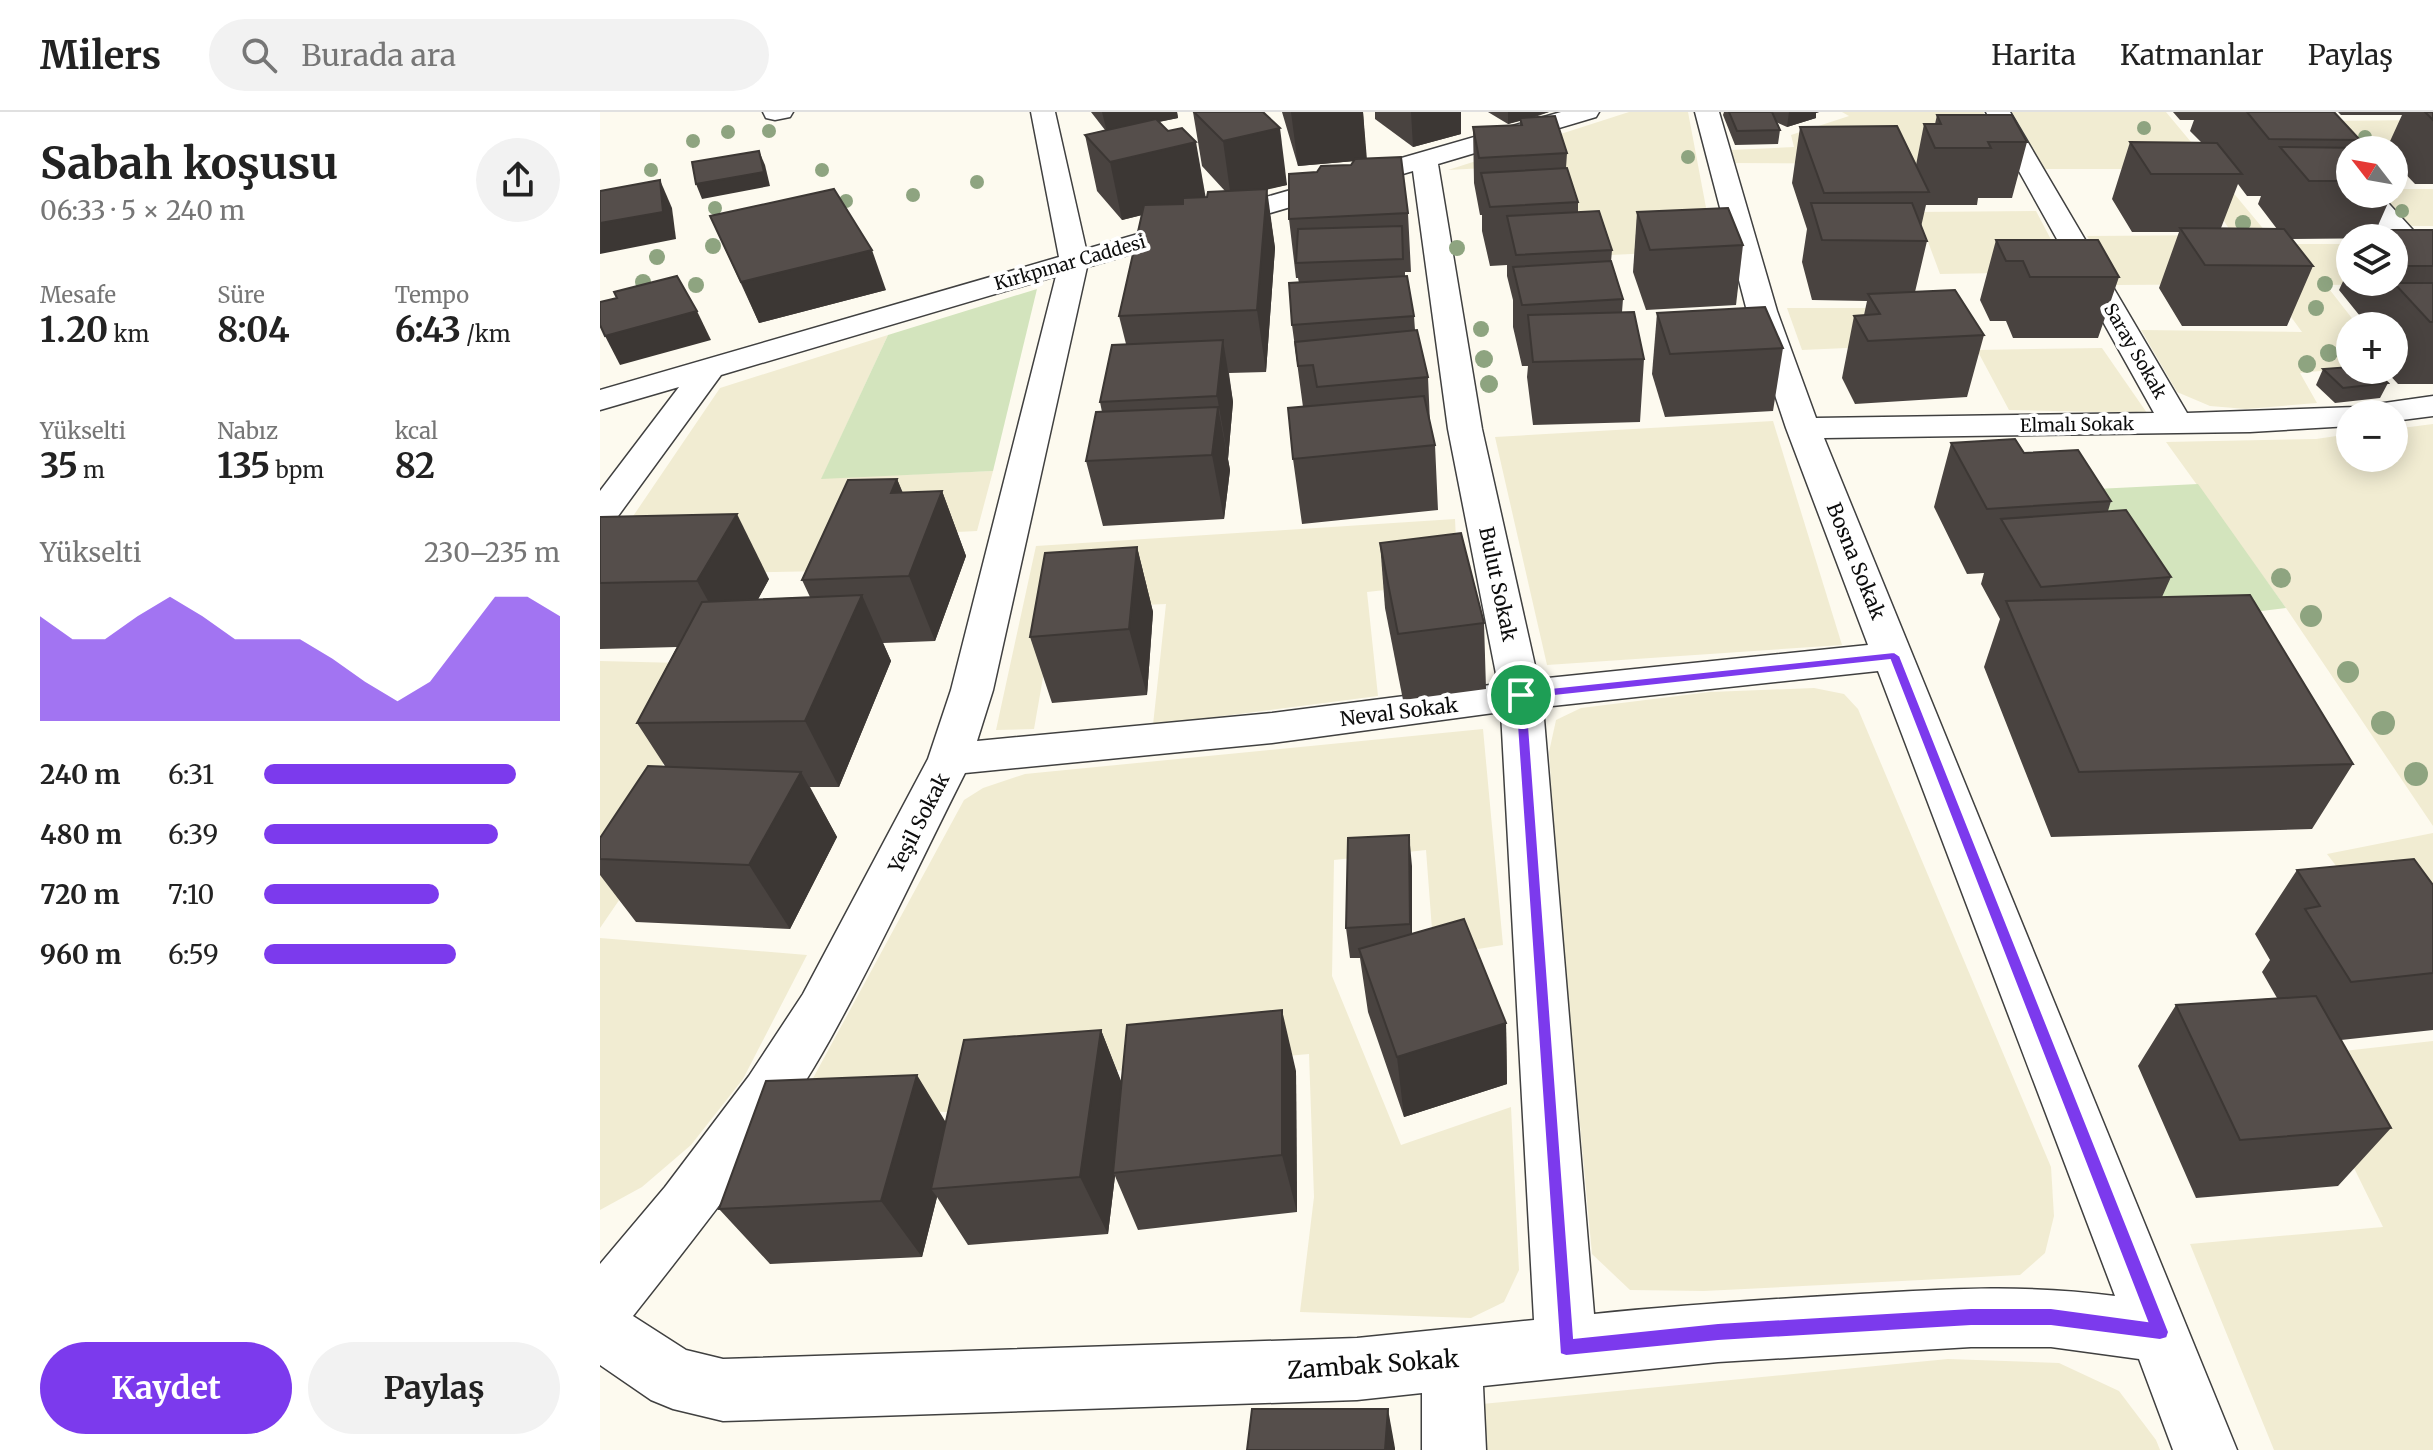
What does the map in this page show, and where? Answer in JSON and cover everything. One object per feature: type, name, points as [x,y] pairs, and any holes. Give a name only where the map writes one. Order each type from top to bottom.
[{"type":"street","points":[[1043,112],[1074,261]]},
{"type":"street","name":"Kırkpınar Caddesi","points":[[600,400],[1587,112]]},
{"type":"street","name":"Bosna Sokak","points":[[1707,112],[1762,311],[1803,428],[2205,1450]]},
{"type":"street","name":"Saray Sokak","points":[[1998,112],[2176,423]]},
{"type":"street","name":"Bulut Sokak","points":[[1424,159],[1465,429],[1521,695],[1566,1347]]},
{"type":"street","points":[[2378,208],[2433,269]]},
{"type":"street","name":"Yeşil Sokak","points":[[600,1310],[685,1206],[768,1093],[828,996],[950,759],[972,690],[1074,261]]},
{"type":"street","points":[[600,515],[710,368]]},
{"type":"street","points":[[2408,409],[2433,406]]},
{"type":"street","name":"Elmalı Sokak","points":[[1803,428],[2336,418]]},
{"type":"street","name":"Neval Sokak","points":[[950,759],[1272,728],[1521,695],[1894,656]]},
{"type":"street","name":"Zambak Sokak","points":[[600,1329],[673,1378],[723,1390],[1357,1369],[1718,1332],[1971,1317],[2051,1317],[2160,1332]]},
{"type":"street","points":[[1452,1360],[1454,1450]]},
{"type":"shaded area","points":[[1629,112],[1688,112],[1714,250],[1590,256],[1559,164],[1448,170]]},
{"type":"shaded area","points":[[1842,112],[1983,112],[2011,164],[1732,163],[1731,150],[1794,147],[1791,135],[1849,116]]},
{"type":"shaded area","points":[[2007,112],[2166,112],[2276,244],[2336,244],[2336,285],[2326,285],[2347,312],[2336,312],[2336,369],[2300,373],[2317,403],[2246,409],[2210,406],[2177,392],[2141,330],[2302,332],[2267,284],[2115,285],[2087,236],[2233,235],[2209,198],[2153,169],[2042,169]]},
{"type":"shaded area","points":[[2433,120],[2408,139],[2408,136],[2336,136],[2320,121]]},
{"type":"shaded area","points":[[2408,189],[2433,189],[2433,226],[2411,226],[2394,208],[2408,208]]},
{"type":"shaded area","points":[[2036,211],[2068,272],[1940,274],[1917,212]]},
{"type":"shaded area","points":[[1787,308],[1939,308],[1958,343],[1802,350]]},
{"type":"shaded area","points":[[888,335],[822,478],[993,471],[977,531],[839,538],[824,571],[664,574],[604,559],[720,388]]},
{"type":"shaded area","points":[[2102,348],[2147,413],[2009,410],[1977,350]]},
{"type":"shaded area","points":[[1773,421],[1842,645],[1547,665],[1495,437]]},
{"type":"shaded area","points":[[2433,424],[2433,826],[2286,608],[2166,442],[2336,436],[2336,472],[2408,472],[2408,427]]},
{"type":"shaded area","points":[[1455,519],[1458,582],[1367,592],[1378,696],[1153,725],[1166,604],[1055,609],[1034,729],[996,730],[1036,546]]},
{"type":"shaded area","points":[[600,661],[721,664],[639,806],[678,814],[600,928]]},
{"type":"shaded area","points":[[1814,688],[1844,694],[1858,709],[2051,1167],[2054,1216],[2045,1253],[2020,1275],[1704,1291],[1630,1290],[1592,1254],[1558,889],[1549,752],[1556,720],[1581,708],[1710,692]]},
{"type":"shaded area","points":[[1483,729],[1503,945],[1434,956],[1426,850],[1334,860],[1332,976],[1401,1145],[1511,1107],[1519,1270],[1504,1302],[1471,1318],[1300,1312],[1314,1197],[1309,1054],[976,1083],[963,1113],[799,1104],[964,800],[983,788],[1025,774]]},
{"type":"shaded area","points":[[2433,833],[2433,992],[2327,854]]},
{"type":"shaded area","points":[[600,938],[807,955],[743,1079],[691,1145],[642,1187],[600,1210]]},
{"type":"shaded area","points":[[2433,1041],[2433,1450],[2274,1450],[2190,1244],[2383,1227],[2299,1056]]},
{"type":"shaded area","points":[[1948,1359],[2059,1363],[2119,1391],[2156,1440],[2160,1450],[1483,1450],[1482,1404]]},
{"type":"green space","points":[[1037,289],[993,471],[821,479],[888,335]]},
{"type":"green space","points":[[2198,484],[2286,608],[2148,625],[2055,491]]},
{"type":"building","points":[[1194,112],[1263,112],[1280,128],[1223,141]]},
{"type":"building","points":[[1729,112],[1772,112],[1780,130],[1737,131]]},
{"type":"building","points":[[2247,112],[2334,112],[2356,136],[2336,136],[2336,140],[2269,139]]},
{"type":"building","points":[[1937,115],[2012,115],[2027,142],[1988,142],[1991,148],[1935,148],[1924,124],[1941,124]]},
{"type":"building","points":[[1555,116],[1567,153],[1479,158],[1473,127],[1522,125],[1520,118]]},
{"type":"building","points":[[1156,119],[1168,131],[1182,128],[1196,142],[1110,162],[1085,135]]},
{"type":"building","points":[[1897,126],[1929,192],[1824,193],[1800,127]]},
{"type":"building","points":[[2130,142],[2217,143],[2242,174],[2151,174]]},
{"type":"building","points":[[2280,147],[2336,148],[2336,181],[2309,181]]},
{"type":"building","points":[[759,151],[764,172],[696,184],[692,162]]},
{"type":"building","points":[[1401,157],[1408,213],[1289,219],[1289,174],[1317,172],[1321,166],[1351,165],[1355,159]]},
{"type":"building","points":[[1567,168],[1578,202],[1490,207],[1481,173]]},
{"type":"building","points":[[660,180],[663,212],[600,223],[600,191]]},
{"type":"building","points":[[834,189],[872,250],[741,282],[710,216]]},
{"type":"building","points":[[1267,189],[1257,310],[1119,316],[1144,205],[1183,204],[1183,198],[1207,197],[1208,192]]},
{"type":"building","points":[[1811,203],[1912,203],[1927,241],[1822,240]]},
{"type":"building","points":[[1728,208],[1743,245],[1650,250],[1637,212]]},
{"type":"building","points":[[1599,211],[1612,250],[1516,255],[1507,216]]},
{"type":"building","points":[[1402,226],[1403,259],[1296,263],[1298,229]]},
{"type":"building","points":[[2180,228],[2284,229],[2313,266],[2205,265]]},
{"type":"building","points":[[2408,230],[2433,230],[2433,266],[2408,266]]},
{"type":"building","points":[[1996,240],[2098,240],[2119,277],[2030,277],[2023,261],[2006,261]]},
{"type":"building","points":[[1611,261],[1623,299],[1522,305],[1513,267]]},
{"type":"building","points":[[677,276],[697,311],[605,336],[600,325],[600,302],[617,298],[614,292]]},
{"type":"building","points":[[1407,276],[1414,316],[1292,325],[1289,283]]},
{"type":"building","points":[[2408,283],[2433,283],[2433,322],[2406,296]]},
{"type":"building","points":[[1955,290],[1984,335],[1868,341],[1854,316],[1880,314],[1868,294]]},
{"type":"building","points":[[1765,307],[1783,348],[1670,354],[1657,313]]},
{"type":"building","points":[[1634,312],[1644,359],[1533,362],[1528,315]]},
{"type":"building","points":[[1417,330],[1428,377],[1317,387],[1313,365],[1298,366],[1295,342]]},
{"type":"building","points":[[1223,340],[1217,396],[1100,402],[1112,345]]},
{"type":"building","points":[[2336,368],[2336,381],[2323,369]]},
{"type":"building","points":[[2339,384],[2379,384],[2343,388]]},
{"type":"building","points":[[1424,396],[1435,445],[1293,459],[1288,408]]},
{"type":"building","points":[[1218,407],[1212,455],[1086,461],[1096,412]]},
{"type":"building","points":[[2015,439],[2024,453],[2078,450],[2111,501],[1987,509],[1951,443]]},
{"type":"building","points":[[897,479],[891,493],[942,491],[909,576],[802,580],[848,480]]},
{"type":"building","points":[[2126,510],[2171,577],[2041,587],[2001,519]]},
{"type":"building","points":[[737,514],[697,581],[600,583],[600,517]]},
{"type":"building","points":[[1461,533],[1484,623],[1398,634],[1380,543]]},
{"type":"building","points":[[1137,547],[1129,629],[1030,637],[1045,553]]},
{"type":"building","points":[[862,595],[805,721],[637,723],[702,602]]},
{"type":"building","points":[[2250,595],[2353,764],[2079,772],[2006,601]]},
{"type":"building","points":[[648,766],[801,772],[749,865],[600,859],[600,838]]},
{"type":"building","points":[[1409,835],[1410,924],[1346,928],[1348,838]]},
{"type":"building","points":[[2414,859],[2433,885],[2433,973],[2351,982],[2305,909],[2320,906],[2297,870]]},
{"type":"building","points":[[1464,919],[1506,1023],[1397,1057],[1359,949]]},
{"type":"building","points":[[2316,996],[2391,1128],[2240,1140],[2176,1005]]},
{"type":"building","points":[[1282,1010],[1282,1155],[1113,1173],[1127,1025]]},
{"type":"building","points":[[1101,1030],[1080,1177],[931,1189],[964,1040]]},
{"type":"building","points":[[917,1075],[881,1201],[719,1209],[766,1081]]},
{"type":"building","points":[[1252,1409],[1388,1409],[1385,1450],[1247,1450]]},
{"type":"route","points":[[1894,656],[2160,1332],[2051,1317],[1971,1317],[1718,1332],[1566,1347],[1521,695],[1894,656]]}]
